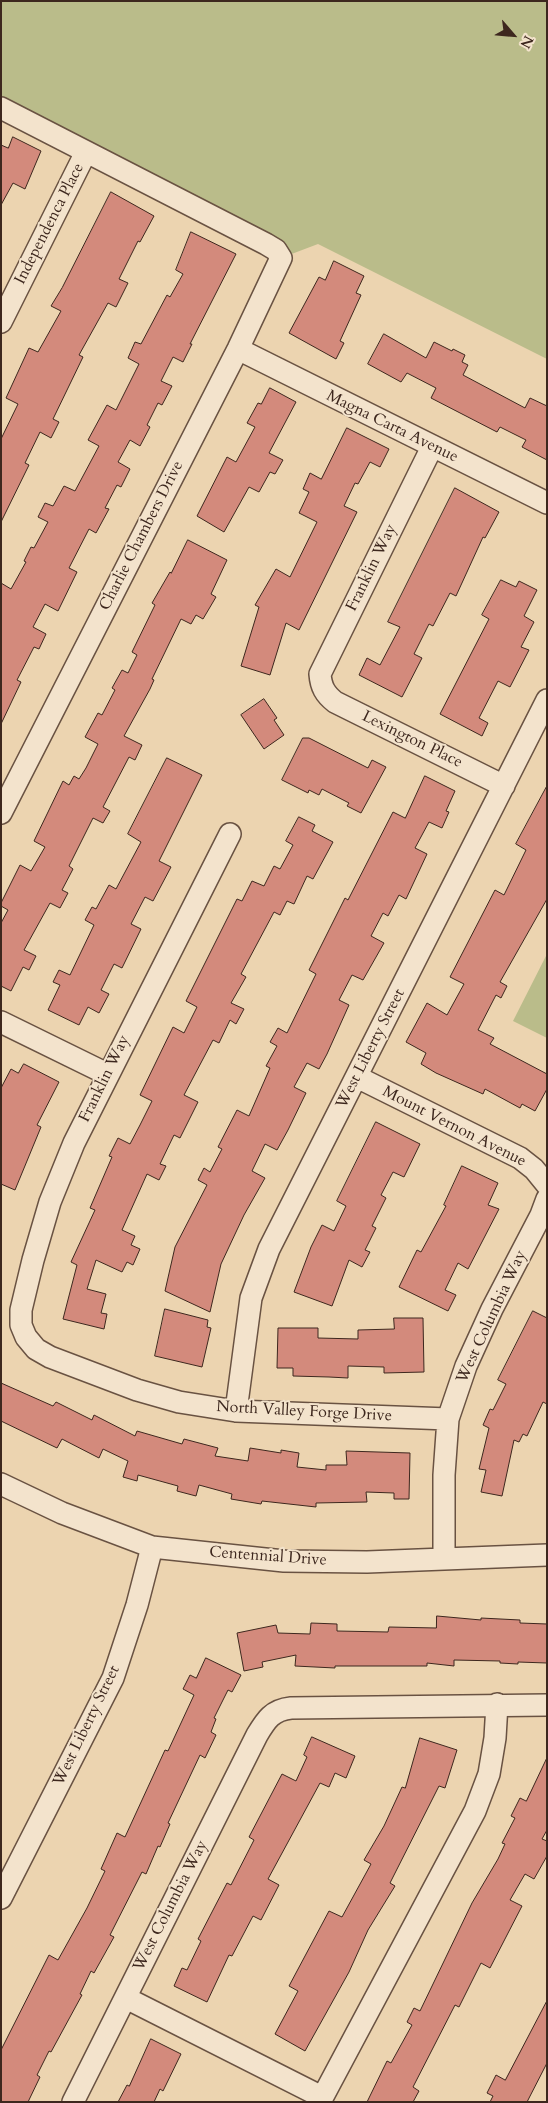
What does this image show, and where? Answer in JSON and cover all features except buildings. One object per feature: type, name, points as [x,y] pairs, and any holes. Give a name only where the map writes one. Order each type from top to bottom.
[{"type":"street","points":[[1,108],[86,152]]},
{"type":"street","name":"Charlie Chambers Drive","points":[[1,813],[238,349],[281,258],[276,250],[266,244],[86,152]]},
{"type":"street","name":"Independenca Place","points":[[1,322],[86,152]]},
{"type":"street","name":"Magna Carta Avenue","points":[[238,349],[547,503]]},
{"type":"street","name":"Franklin Way","points":[[323,690],[320,674],[432,447]]},
{"type":"street","name":"Lexington Place","points":[[323,690],[335,702],[504,786]]},
{"type":"street","name":"West Liberty Street","points":[[236,1411],[251,1298],[269,1249],[547,700]]},
{"type":"street","name":"Franklin Way","points":[[26,1337],[21,1325],[21,1310],[50,1202],[74,1143],[107,1074],[230,834]]},
{"type":"street","points":[[1,1022],[107,1074]]},
{"type":"street","name":"Mount Vernon Avenue","points":[[357,1077],[520,1158],[546,1189]]},
{"type":"street","name":"West Columbia Way","points":[[444,1558],[444,1475],[448,1419],[466,1366],[492,1309],[541,1215],[546,1189]]},
{"type":"street","name":"North Valley Forge Drive","points":[[26,1337],[36,1349],[50,1357],[86,1372],[179,1402],[236,1411],[448,1419]]},
{"type":"street","name":"Centennial Drive","points":[[1,1484],[62,1513],[152,1547],[284,1561],[367,1562],[547,1555]]},
{"type":"street","name":"West Liberty Street","points":[[1,1898],[113,1678],[137,1606],[152,1547]]},
{"type":"street","points":[[126,1998],[321,2099],[475,1811],[488,1774],[495,1738],[497,1704],[547,1704]]},
{"type":"street","name":"West Columbia Way","points":[[72,2102],[257,1735],[266,1720],[273,1713],[291,1708],[497,1704]]},
{"type":"green space","points":[[1,1],[547,1],[547,359],[318,244],[281,258],[1,108]]},
{"type":"green space","points":[[547,954],[547,1038],[513,1021]]}]
